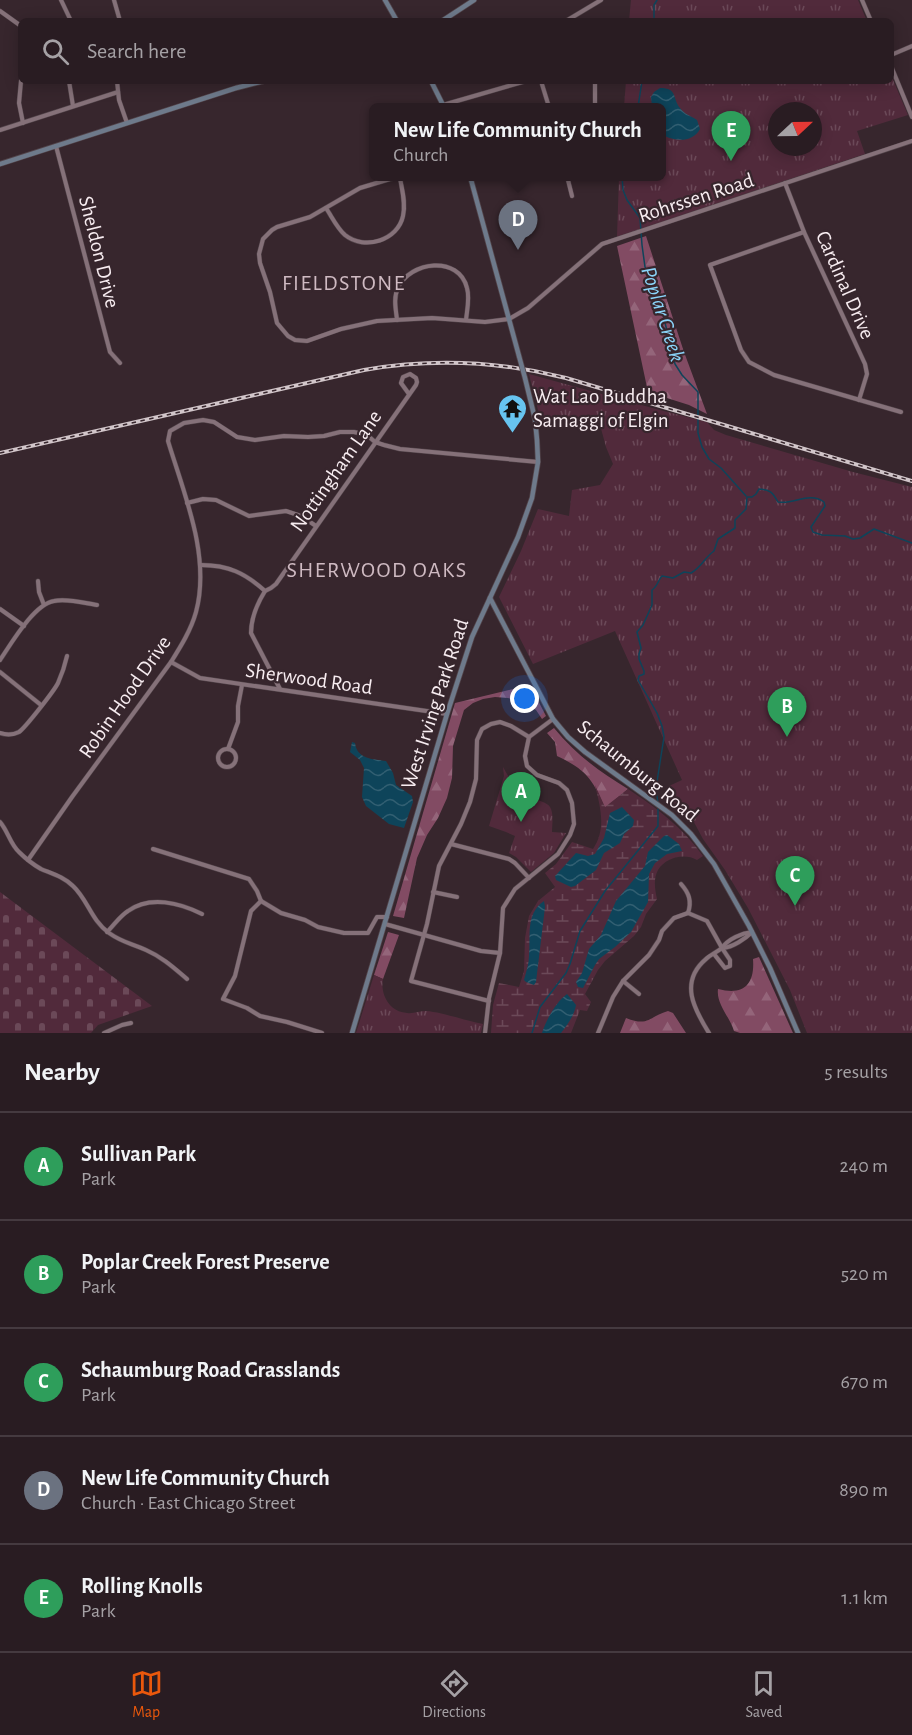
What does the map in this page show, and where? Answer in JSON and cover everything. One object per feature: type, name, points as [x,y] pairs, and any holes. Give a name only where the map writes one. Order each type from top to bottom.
[{"type":"main road","points":[[385,0],[395,18]]},
{"type":"main road","points":[[447,18],[474,0]]},
{"type":"main road","points":[[0,164],[252,84]]},
{"type":"main road","points":[[433,84],[442,103]]},
{"type":"main road","name":"West Irving Park Road","points":[[352,1033],[472,636],[518,537],[532,498],[538,462],[535,419],[471,181]]},
{"type":"main road","name":"Schaumburg Road","points":[[490,598],[553,719],[568,737],[585,752],[672,815],[691,834],[714,864],[752,932],[798,1033]]},
{"type":"main road","points":[[482,616],[489,612],[499,615]]},
{"type":"street","points":[[61,0],[70,18]]},
{"type":"street","points":[[114,0],[119,18]]},
{"type":"street","points":[[571,18],[601,0]]},
{"type":"street","points":[[862,0],[870,18]]},
{"type":"street","points":[[0,11],[18,22]]},
{"type":"street","points":[[894,54],[912,46]]},
{"type":"street","points":[[894,73],[912,117]]},
{"type":"street","points":[[21,84],[19,103],[23,123]]},
{"type":"street","points":[[70,84],[74,106]]},
{"type":"street","points":[[117,84],[127,123]]},
{"type":"street","points":[[454,103],[516,84]]},
{"type":"street","points":[[542,84],[548,103]]},
{"type":"street","points":[[595,84],[595,103]]},
{"type":"street","points":[[0,130],[118,92]]},
{"type":"street","points":[[904,97],[912,94]]},
{"type":"street","name":"Rohrssen Road","points":[[509,318],[528,308],[602,244],[912,141]]},
{"type":"street","name":"Sheldon Drive","points":[[56,146],[110,352],[120,363]]},
{"type":"street","points":[[388,181],[360,188],[310,217],[278,227],[266,235],[261,244],[259,260],[279,328],[292,339],[307,341],[350,326],[377,321],[432,318],[485,322],[509,318]]},
{"type":"street","points":[[326,208],[337,226],[352,240],[364,243],[380,240],[392,234],[401,221],[404,208],[400,181]]},
{"type":"street","points":[[568,181],[572,196]]},
{"type":"street","name":"Cardinal Drive","points":[[785,183],[804,232],[865,364],[867,374],[859,400]]},
{"type":"street","points":[[804,232],[710,265],[737,344],[749,362],[774,375],[901,412]]},
{"type":"street","points":[[397,320],[395,298],[400,284],[414,271],[437,266],[453,269],[466,285],[469,297],[466,320]]},
{"type":"street","name":"Nottingham Lane","points":[[280,689],[251,633],[254,613],[264,591],[276,584],[316,526],[409,394],[417,382],[416,378],[410,374],[403,377],[400,383],[409,394]]},
{"type":"street","name":"Robin Hood Drive","points":[[28,860],[72,796],[171,662],[196,613],[201,565],[187,503],[168,441],[170,431],[184,423],[202,420],[214,422],[237,436],[255,440],[354,432],[367,435],[375,442]]},
{"type":"street","points":[[375,442],[400,449],[538,462]]},
{"type":"street","points":[[187,503],[203,499],[216,500],[249,516],[286,511],[301,516],[316,526]]},
{"type":"street","points":[[201,565],[219,565],[236,571],[251,578],[264,591]]},
{"type":"street","points":[[38,581],[44,605]]},
{"type":"street","points":[[0,660],[24,626],[44,605],[54,601],[97,605]]},
{"type":"street","points":[[0,609],[24,626]]},
{"type":"street","points":[[0,733],[5,735],[18,733],[27,724],[57,685],[67,656]]},
{"type":"street","name":"Sherwood Road","points":[[171,662],[200,678],[447,714]]},
{"type":"street","points":[[0,672],[41,705]]},
{"type":"street","points":[[228,749],[238,722],[242,685]]},
{"type":"street","points":[[485,1033],[489,1001],[500,953],[503,908],[511,894],[558,854],[572,830],[574,821],[571,797],[567,790],[559,783],[537,775],[527,766],[525,756],[529,737],[553,719]]},
{"type":"street","points":[[489,1001],[411,981],[439,866],[470,802],[476,779],[477,740],[482,729],[500,722],[529,737]]},
{"type":"street","points":[[228,749],[233,751],[236,760],[230,766],[223,766],[218,756],[221,751],[228,749]]},
{"type":"street","points":[[0,822],[17,851],[40,868],[57,874],[74,886],[92,915],[107,932],[120,941],[162,958],[187,979]]},
{"type":"street","points":[[451,844],[508,859],[515,863],[528,878]]},
{"type":"street","points":[[153,849],[249,879],[261,901],[281,913],[318,927],[344,933],[368,933],[377,917],[387,917]]},
{"type":"street","points":[[681,885],[689,897],[688,913]]},
{"type":"street","points":[[433,892],[457,897]]},
{"type":"street","points":[[261,901],[251,911],[235,976],[223,999],[247,1008],[260,1016],[322,1033]]},
{"type":"street","points":[[107,932],[129,910],[142,904],[172,903],[202,914]]},
{"type":"street","points":[[598,1033],[613,997],[623,981],[650,955],[662,931],[674,918],[688,913],[707,921],[730,960],[730,966],[725,968],[714,954]]},
{"type":"street","points":[[385,924],[481,951],[500,953]]},
{"type":"street","points":[[709,1033],[696,1012],[690,990],[694,972],[706,958],[747,937],[752,932]]},
{"type":"street","points":[[623,981],[639,994]]},
{"type":"street","points":[[104,1033],[122,1024],[131,1023]]},
{"type":"green space","points":[[631,0],[858,0],[866,18],[629,18]]},
{"type":"green space","points":[[894,82],[908,115],[857,131],[865,154],[617,237],[619,181],[666,181],[666,103],[624,103],[626,84],[894,84]]},
{"type":"green space","points":[[646,236],[707,414],[689,405],[648,392],[617,246]]},
{"type":"green space","points":[[529,374],[707,422],[714,430],[726,435],[912,487],[912,1033],[807,1033],[790,990],[748,908],[703,839],[688,811],[669,800],[669,786],[682,780],[615,631],[533,664],[499,597],[538,509],[569,516],[572,490],[600,485],[613,464],[599,421],[541,422]]},
{"type":"green space","points":[[530,685],[546,716],[542,719],[536,710],[522,702],[508,698],[483,699],[464,710],[453,746],[452,778],[447,798],[417,858],[404,918],[393,916],[455,703]]},
{"type":"green space","points":[[554,728],[588,762],[628,789],[605,808],[587,776],[557,756],[555,742],[547,733]]},
{"type":"green space","points":[[503,767],[519,789],[549,805],[552,832],[566,833],[554,853],[531,872],[509,853],[515,836],[489,826],[504,776]]},
{"type":"green space","points":[[595,785],[605,807],[628,789],[669,819],[703,856],[697,860],[687,857],[671,859],[658,870],[655,881],[657,899],[634,936],[598,970],[585,994],[591,1002],[587,1011],[580,1010],[571,1033],[491,1033],[493,1005],[499,983],[519,987],[524,971],[525,938],[529,916],[538,901],[555,887],[545,873],[556,864],[572,842],[593,849],[600,834],[601,817]]},
{"type":"green space","points":[[0,892],[152,1006],[98,1025],[91,1033],[0,1033]]},
{"type":"green space","points":[[388,932],[399,935],[383,979],[374,975]]},
{"type":"green space","points":[[759,957],[793,1033],[734,1031],[721,1005],[718,989],[735,991],[746,986],[752,975],[753,959]]},
{"type":"green space","points":[[374,975],[383,979],[382,985],[387,1001],[395,1009],[409,1013],[432,1012],[483,1024],[481,1033],[356,1033]]},
{"type":"green space","points":[[668,1011],[673,1013],[686,1033],[620,1033],[626,1018],[639,1022]]},
{"type":"water","points":[[660,88],[670,90],[682,110],[697,120],[700,129],[697,133],[684,140],[666,136],[666,103],[652,103],[651,97]]},
{"type":"water","points":[[352,742],[362,755],[386,761],[393,773],[396,785],[412,796],[413,802],[404,828],[389,824],[366,806],[362,797],[364,768],[360,760],[350,752]]},
{"type":"water","points":[[622,807],[634,820],[633,826],[624,834],[620,843],[604,853],[596,870],[571,887],[556,880],[555,876],[576,853],[588,856],[595,854],[604,838],[610,813]]},
{"type":"water","points":[[667,835],[679,844],[682,851],[667,854],[655,863],[649,874],[648,902],[631,932],[599,959],[583,988],[578,987],[576,982],[582,973],[589,949],[601,935],[616,901],[645,866],[648,852]]},
{"type":"water","points":[[544,901],[534,985],[524,980],[529,959],[530,926],[534,912]]},
{"type":"water","points":[[567,994],[576,1005],[568,1023],[561,1033],[542,1033],[552,1012]]},
{"type":"waterway","name":"Poplar Creek","points":[[654,18],[654,5],[657,0]]},
{"type":"waterway","name":"Poplar Creek","points":[[639,103],[642,84]]},
{"type":"waterway","name":"Poplar Creek","points":[[622,181],[627,200],[640,218],[645,267],[660,302],[675,364],[698,392],[698,433],[702,447],[709,459],[721,468],[746,496]]},
{"type":"waterway","name":"Poplar Creek","points":[[748,497],[752,497],[759,489],[771,492],[778,502],[807,498],[818,499],[824,502],[825,506],[811,527],[813,532],[853,539],[860,538],[874,529],[912,543]]},
{"type":"waterway","points":[[658,804],[656,788],[664,737],[657,713],[638,680],[644,671],[639,659],[641,648],[637,632],[643,625],[652,605],[652,590],[662,576],[673,578],[684,572],[691,573],[698,568],[714,551],[718,539],[735,528],[735,520],[746,509],[747,497]]},
{"type":"waterway","points":[[532,1033],[540,1007],[566,973],[580,931],[605,891],[658,826],[658,809]]},
{"type":"railway","points":[[0,453],[364,370],[415,364],[466,363],[516,368],[566,378],[912,481]]},
{"type":"place","name":"Rolling Knolls","points":[[731,161]]},
{"type":"place","name":"New Life Community Church","points":[[518,250]]},
{"type":"place","name":"Wat Lao Buddha Samaggi of Elgin","points":[[512,434]]},
{"type":"place","name":"Poplar Creek Forest Preserve","points":[[787,737]]},
{"type":"place","name":"Sullivan Park","points":[[521,822]]},
{"type":"place","name":"Schaumburg Road Grasslands","points":[[795,906]]},
{"type":"district","name":"FIELDSTONE","points":[[344,283]]},
{"type":"district","name":"SHERWOOD OAKS","points":[[377,570]]}]
